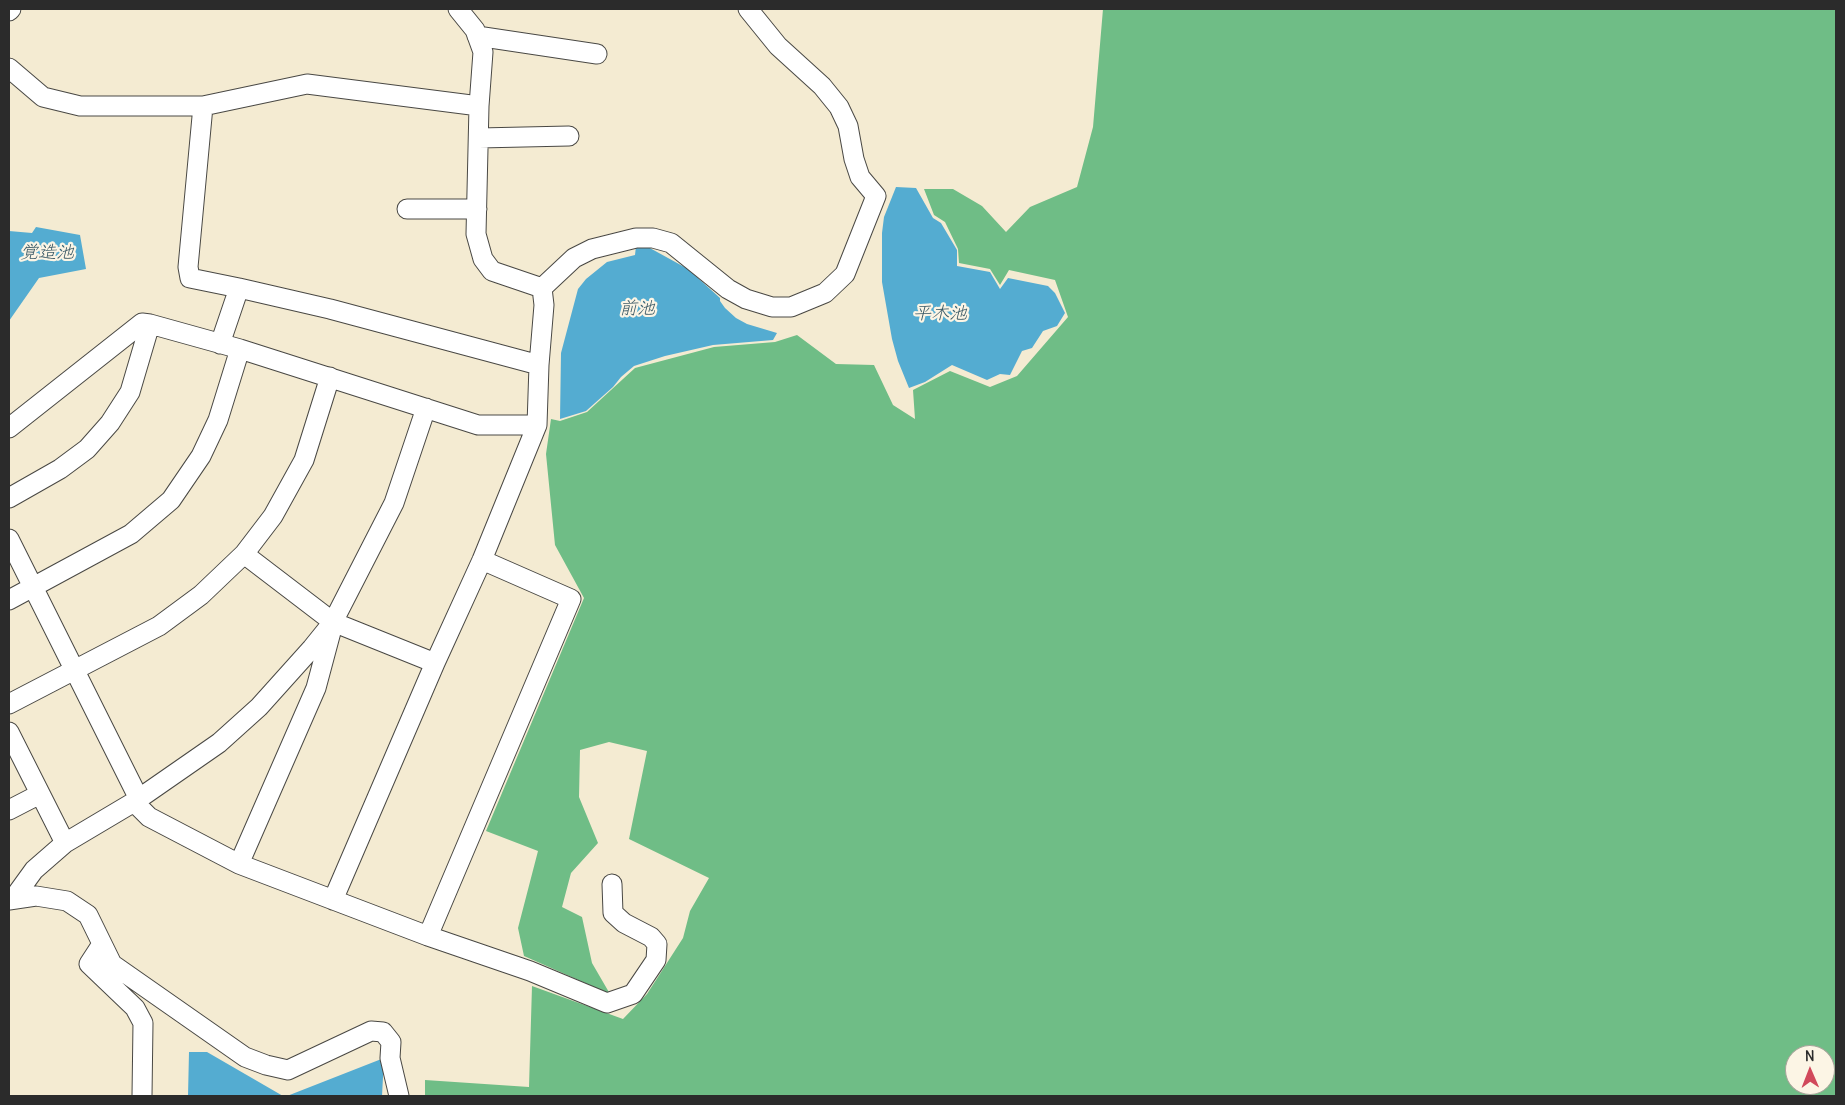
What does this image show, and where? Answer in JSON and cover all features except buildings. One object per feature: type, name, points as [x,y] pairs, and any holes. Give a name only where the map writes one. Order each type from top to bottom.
[{"type":"street","points":[[458,9],[475,30],[482,52],[476,234],[483,259],[492,271],[542,288]]},
{"type":"street","points":[[542,288],[574,258],[592,249],[636,238],[653,238],[670,243],[728,289],[746,299],[772,307],[791,307],[825,293],[845,274],[876,196],[860,177],[854,159],[848,126],[839,107],[822,86],[778,46],[748,9]]},
{"type":"street","points":[[477,36],[596,54]]},
{"type":"street","points":[[9,68],[43,97],[80,106],[203,106],[307,84],[479,106]]},
{"type":"street","points":[[203,106],[188,267],[190,278],[330,309],[539,365]]},
{"type":"street","points":[[478,138],[569,136]]},
{"type":"street","points":[[406,209],[477,209]]},
{"type":"street","points":[[220,344],[239,288]]},
{"type":"street","points":[[333,900],[435,663],[482,560],[538,425],[539,365],[544,305],[542,288]]},
{"type":"street","points":[[9,428],[142,323],[240,349],[478,425],[538,425]]},
{"type":"street","points":[[9,498],[60,469],[87,449],[110,423],[130,392],[150,324]]},
{"type":"street","points":[[9,600],[132,534],[171,500],[201,456],[218,420],[240,349]]},
{"type":"street","points":[[9,704],[159,626],[201,595],[244,554],[273,516],[304,460],[330,377]]},
{"type":"street","points":[[239,864],[316,688],[333,622],[394,503],[426,408]]},
{"type":"street","points":[[9,539],[136,800],[149,817],[239,864],[428,936],[530,971],[607,1003],[633,994],[656,960],[657,944],[651,937],[624,923],[613,913],[612,884]]},
{"type":"street","points":[[244,554],[333,622],[435,663]]},
{"type":"street","points":[[428,936],[572,599],[482,560]]},
{"type":"street","points":[[11,899],[34,870],[65,844],[136,800],[219,743],[259,707],[333,622]]},
{"type":"street","points":[[9,732],[65,844]]},
{"type":"street","points":[[9,810],[40,794]]},
{"type":"street","points":[[11,899],[36,896],[67,901],[88,915],[112,964],[245,1057],[266,1065],[288,1070],[371,1031],[383,1032],[391,1042],[390,1058],[399,1096]]},
{"type":"street","points":[[102,944],[89,964],[134,1008],[143,1023],[142,1096]]},
{"type":"green space","points":[[1103,9],[1836,9],[1836,1096],[425,1096],[425,1080],[529,1087],[532,986],[623,1019],[647,994],[683,938],[690,911],[709,878],[629,839],[647,751],[609,742],[580,750],[579,797],[598,843],[571,873],[562,907],[582,917],[592,963],[610,994],[524,956],[518,928],[538,851],[486,831],[584,598],[555,545],[546,454],[551,419],[560,421],[587,412],[635,368],[714,347],[775,342],[797,335],[836,364],[874,365],[893,405],[915,419],[913,390],[950,371],[990,387],[1017,376],[1068,317],[1055,280],[1009,270],[1000,285],[990,269],[959,263],[958,249],[945,222],[934,215],[924,189],[953,189],[982,206],[1006,232],[1030,207],[1077,187],[1093,127]]},
{"type":"water","name":"平木池","points":[[896,187],[916,188],[933,218],[941,223],[957,250],[957,266],[990,272],[1000,289],[1008,278],[1048,286],[1055,293],[1065,313],[1057,326],[1043,331],[1032,348],[1022,351],[1010,375],[1000,374],[987,380],[952,365],[925,382],[909,388],[898,361],[892,339],[882,282],[882,233],[884,217]]},
{"type":"water","name":"覚造池","points":[[36,227],[80,235],[86,269],[39,278],[9,321],[9,231],[32,233]]},
{"type":"water","name":"前池","points":[[636,246],[648,247],[688,269],[720,298],[725,308],[736,318],[747,324],[777,333],[773,340],[713,345],[665,356],[634,366],[586,411],[560,419],[561,353],[578,289],[586,279],[607,262],[635,255]]},
{"type":"water","points":[[189,1052],[207,1052],[283,1096],[188,1096]]},
{"type":"water","points":[[384,1058],[382,1096],[287,1096]]}]
